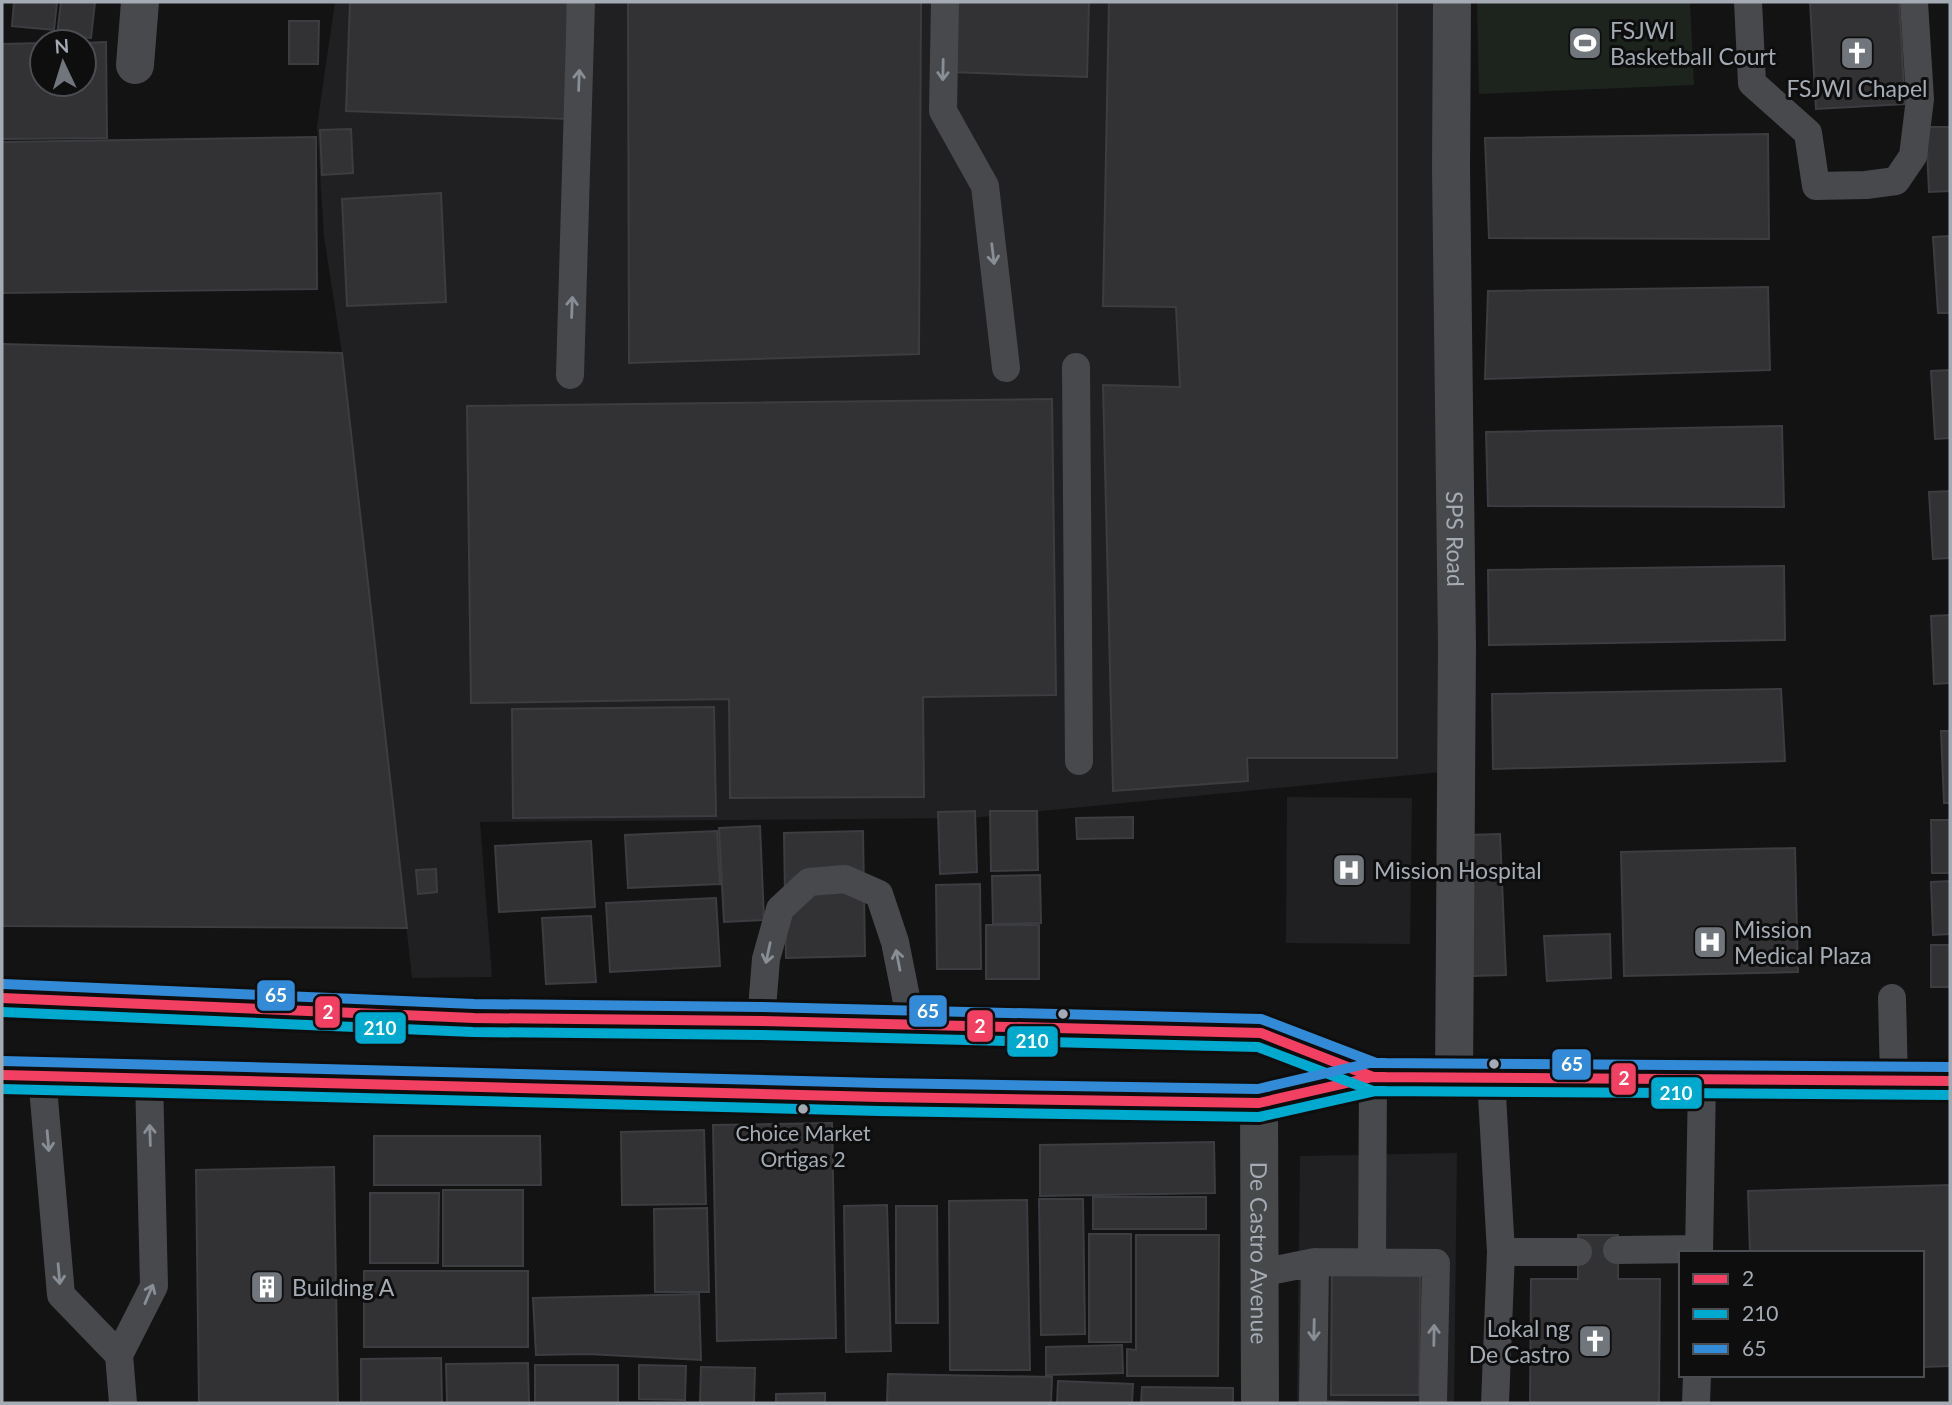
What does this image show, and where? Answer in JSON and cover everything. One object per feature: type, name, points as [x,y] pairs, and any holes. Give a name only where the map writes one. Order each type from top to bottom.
[{"type":"main road","points":[[2,998],[474,1018],[761,1021],[912,1027],[1261,1033],[1373,1077]]},
{"type":"main road","points":[[2,1075],[879,1097],[1259,1102],[1373,1077],[1950,1081]]},
{"type":"street","points":[[135,65],[140,2]]},
{"type":"street","name":"SPS Road","points":[[1452,2],[1451,168],[1457,646],[1472,1078]]},
{"type":"street","name":"De Castro Avenue","points":[[1259,1102],[1260,1403]]},
{"type":"lane","points":[[570,375],[581,2]]},
{"type":"lane","points":[[945,2],[943,111],[985,186],[1006,368]]},
{"type":"lane","points":[[1748,2],[1752,83],[1808,133],[1816,186],[1866,185],[1896,181],[1913,156],[1920,99],[1914,2]]},
{"type":"lane","points":[[1076,367],[1079,761]]},
{"type":"lane","points":[[761,1021],[766,959],[780,909],[809,882],[845,879],[879,894],[895,942],[912,1027]]},
{"type":"lane","points":[[1892,998],[1894,1081]]},
{"type":"lane","points":[[42,1076],[61,1295],[119,1355]]},
{"type":"lane","points":[[1372,1262],[1373,1077]]},
{"type":"lane","points":[[123,1403],[119,1355],[154,1286],[149,1078]]},
{"type":"lane","points":[[1472,1078],[1501,1252],[1495,1403]]},
{"type":"lane","points":[[1617,1250],[1699,1251],[1702,1081]]},
{"type":"lane","points":[[1501,1252],[1578,1252]]},
{"type":"lane","points":[[1313,1403],[1315,1262]]},
{"type":"lane","points":[[1260,1273],[1315,1262],[1436,1263],[1433,1403]]},
{"type":"lane","points":[[1696,1403],[1697,1377]]},
{"type":"shaded area","points":[[335,2],[1440,2],[1441,772],[971,818],[480,822],[492,977],[412,978],[342,353],[324,237],[317,126]]},
{"type":"shaded area","name":"FSJWI Basketball Court","points":[[1477,2],[1690,2],[1694,85],[1479,94]]},
{"type":"shaded area","name":"Mission Hospital","points":[[1287,797],[1412,798],[1410,944],[1286,943]]},
{"type":"shaded area","points":[[1457,1153],[1454,1403],[1297,1403],[1300,1156]]},
{"type":"building","points":[[14,2],[57,2],[54,28],[12,26]]},
{"type":"building","points":[[61,2],[95,2],[92,28],[58,28]]},
{"type":"building","points":[[350,2],[567,2],[569,119],[346,111]]},
{"type":"building","points":[[628,2],[921,2],[919,354],[629,363]]},
{"type":"building","points":[[953,2],[1089,2],[1087,77],[951,72]]},
{"type":"building","points":[[1109,2],[1397,2],[1397,758],[1247,758],[1248,781],[1113,791],[1103,385],[1180,387],[1176,307],[1103,306]]},
{"type":"building","name":"FSJWI Chapel","points":[[1810,2],[1899,2],[1905,104],[1816,109]]},
{"type":"building","points":[[289,21],[319,21],[318,64],[289,64]]},
{"type":"building","points":[[98,42],[106,42],[107,138],[2,139],[2,44],[28,43],[28,98],[98,98]]},
{"type":"building","points":[[1926,127],[1950,127],[1950,191],[1929,192]]},
{"type":"building","points":[[351,129],[353,173],[322,175],[320,130]]},
{"type":"building","points":[[1768,134],[1769,239],[1489,238],[1485,138]]},
{"type":"building","points":[[316,137],[317,289],[2,293],[2,142]]},
{"type":"building","points":[[441,193],[446,302],[347,306],[342,199]]},
{"type":"building","points":[[1950,236],[1950,313],[1938,313],[1933,237]]},
{"type":"building","points":[[1768,287],[1770,370],[1485,379],[1488,291]]},
{"type":"building","points":[[2,344],[342,353],[407,928],[2,926]]},
{"type":"building","points":[[1950,370],[1950,438],[1935,439],[1931,371]]},
{"type":"building","points":[[1052,399],[1056,695],[923,697],[924,797],[730,798],[729,699],[471,703],[467,406]]},
{"type":"building","points":[[1782,426],[1784,507],[1488,506],[1486,432]]},
{"type":"building","points":[[1950,491],[1950,558],[1933,559],[1929,492]]},
{"type":"building","points":[[1784,566],[1785,640],[1489,645],[1488,570]]},
{"type":"building","points":[[1950,615],[1950,683],[1934,684],[1931,616]]},
{"type":"building","points":[[1781,689],[1785,761],[1493,769],[1492,694]]},
{"type":"building","points":[[714,707],[716,816],[513,818],[512,709]]},
{"type":"building","points":[[1941,731],[1950,731],[1950,803],[1944,803]]},
{"type":"building","points":[[975,811],[977,872],[940,874],[938,812]]},
{"type":"building","points":[[990,811],[1037,811],[1038,870],[991,871]]},
{"type":"building","points":[[1133,817],[1133,838],[1077,839],[1076,818]]},
{"type":"building","points":[[1931,820],[1950,820],[1950,873],[1932,873]]},
{"type":"building","points":[[760,826],[764,920],[724,922],[719,828]]},
{"type":"building","points":[[717,831],[720,884],[628,888],[625,835]]},
{"type":"building","points":[[863,831],[865,956],[786,958],[784,833]]},
{"type":"building","points":[[1500,834],[1506,975],[1473,976],[1468,835]]},
{"type":"building","points":[[591,841],[595,907],[499,912],[495,846]]},
{"type":"building","name":"Mission Medical Plaza","points":[[1795,848],[1798,972],[1624,976],[1621,852]]},
{"type":"building","points":[[436,869],[437,892],[418,894],[416,870]]},
{"type":"building","points":[[1040,875],[1041,923],[993,924],[992,876]]},
{"type":"building","points":[[1950,881],[1950,934],[1933,935],[1931,882]]},
{"type":"building","points":[[980,884],[981,969],[937,969],[936,885]]},
{"type":"building","points":[[716,898],[720,966],[610,972],[606,903]]},
{"type":"building","points":[[591,916],[596,982],[546,984],[542,918]]},
{"type":"building","points":[[986,925],[1039,925],[1039,979],[986,979]]},
{"type":"building","points":[[1610,934],[1611,978],[1547,981],[1544,936]]},
{"type":"building","points":[[1931,945],[1950,945],[1950,987],[1931,987]]},
{"type":"building","points":[[832,1123],[836,1338],[717,1341],[713,1125]]},
{"type":"building","points":[[704,1130],[706,1204],[622,1205],[621,1132]]},
{"type":"building","points":[[374,1136],[540,1136],[541,1185],[374,1185]]},
{"type":"building","points":[[1214,1142],[1215,1193],[1040,1196],[1040,1145]]},
{"type":"building","name":"Building A","points":[[334,1167],[338,1403],[199,1403],[196,1170]]},
{"type":"building","points":[[1950,1185],[1950,1366],[1924,1367],[1924,1251],[1750,1251],[1748,1191]]},
{"type":"building","points":[[443,1190],[523,1190],[523,1266],[443,1266]]},
{"type":"building","points":[[370,1193],[439,1193],[438,1263],[370,1263]]},
{"type":"building","points":[[1093,1197],[1206,1197],[1206,1229],[1093,1229]]},
{"type":"building","points":[[1039,1199],[1083,1199],[1085,1334],[1041,1335]]},
{"type":"building","points":[[1027,1200],[1030,1370],[950,1370],[949,1201]]},
{"type":"building","points":[[887,1205],[891,1351],[846,1352],[844,1206]]},
{"type":"building","points":[[896,1206],[937,1206],[938,1323],[896,1323]]},
{"type":"building","points":[[707,1208],[709,1292],[655,1292],[654,1209]]},
{"type":"building","points":[[1089,1234],[1131,1234],[1131,1342],[1089,1342]]},
{"type":"building","points":[[1136,1235],[1219,1235],[1218,1376],[1127,1376],[1127,1349],[1136,1350]]},
{"type":"building","name":"Lokal ng De Castro","points":[[1578,1235],[1618,1235],[1618,1279],[1660,1279],[1659,1403],[1530,1403],[1531,1279],[1578,1279]]},
{"type":"building","points":[[1332,1269],[1420,1270],[1419,1395],[1331,1395]]},
{"type":"building","points":[[364,1271],[528,1271],[528,1347],[364,1347]]},
{"type":"building","points":[[699,1294],[701,1360],[588,1354],[536,1355],[533,1298]]},
{"type":"building","points":[[1122,1345],[1123,1373],[1046,1375],[1046,1347]]},
{"type":"building","points":[[441,1358],[442,1403],[361,1403],[361,1359]]},
{"type":"building","points":[[528,1363],[529,1403],[447,1403],[446,1364]]},
{"type":"building","points":[[535,1365],[618,1365],[618,1403],[535,1403]]},
{"type":"building","points":[[639,1365],[686,1366],[685,1400],[639,1399]]},
{"type":"building","points":[[701,1367],[755,1368],[754,1403],[700,1403]]},
{"type":"building","points":[[888,1374],[1052,1377],[1051,1403],[887,1403]]},
{"type":"building","points":[[1058,1381],[1133,1384],[1132,1403],[1057,1403]]},
{"type":"building","points":[[1142,1387],[1233,1388],[1233,1403],[1141,1403]]},
{"type":"building","points":[[825,1393],[825,1403],[776,1403],[776,1394]]},
{"type":"building","points":[[1321,1401],[1385,1403],[1321,1403]]},
{"type":"transit line","name":"65","points":[[3,984],[474,1004],[761,1007],[1261,1019],[1376,1063],[1950,1067]]},
{"type":"transit line","name":"2","points":[[2,998],[474,1018],[761,1021],[1261,1033],[1373,1077],[1950,1081]]},
{"type":"transit line","name":"210","points":[[2,1012],[473,1032],[761,1035],[1258,1047],[1373,1091],[1950,1095]]},
{"type":"transit line","name":"65","points":[[2,1061],[879,1083],[1258,1089],[1370,1063],[1385,1063]]},
{"type":"transit line","name":"2","points":[[2,1075],[879,1097],[1259,1103],[1373,1077],[1385,1077]]},
{"type":"transit line","name":"210","points":[[2,1089],[879,1111],[1259,1117],[1385,1091]]},
{"type":"place","name":"FSJWI Basketball Court","points":[[1585,43]]},
{"type":"place","name":"FSJWI Chapel","points":[[1857,53]]},
{"type":"place","name":"Mission Hospital","points":[[1349,870]]},
{"type":"place","name":"Mission Medical Plaza","points":[[1710,942]]},
{"type":"place","name":"Choice Market Ortigas 2","points":[[803,1109]]},
{"type":"place","name":"Building A","points":[[267,1287]]},
{"type":"place","name":"Lokal ng De Castro","points":[[1595,1341]]}]
